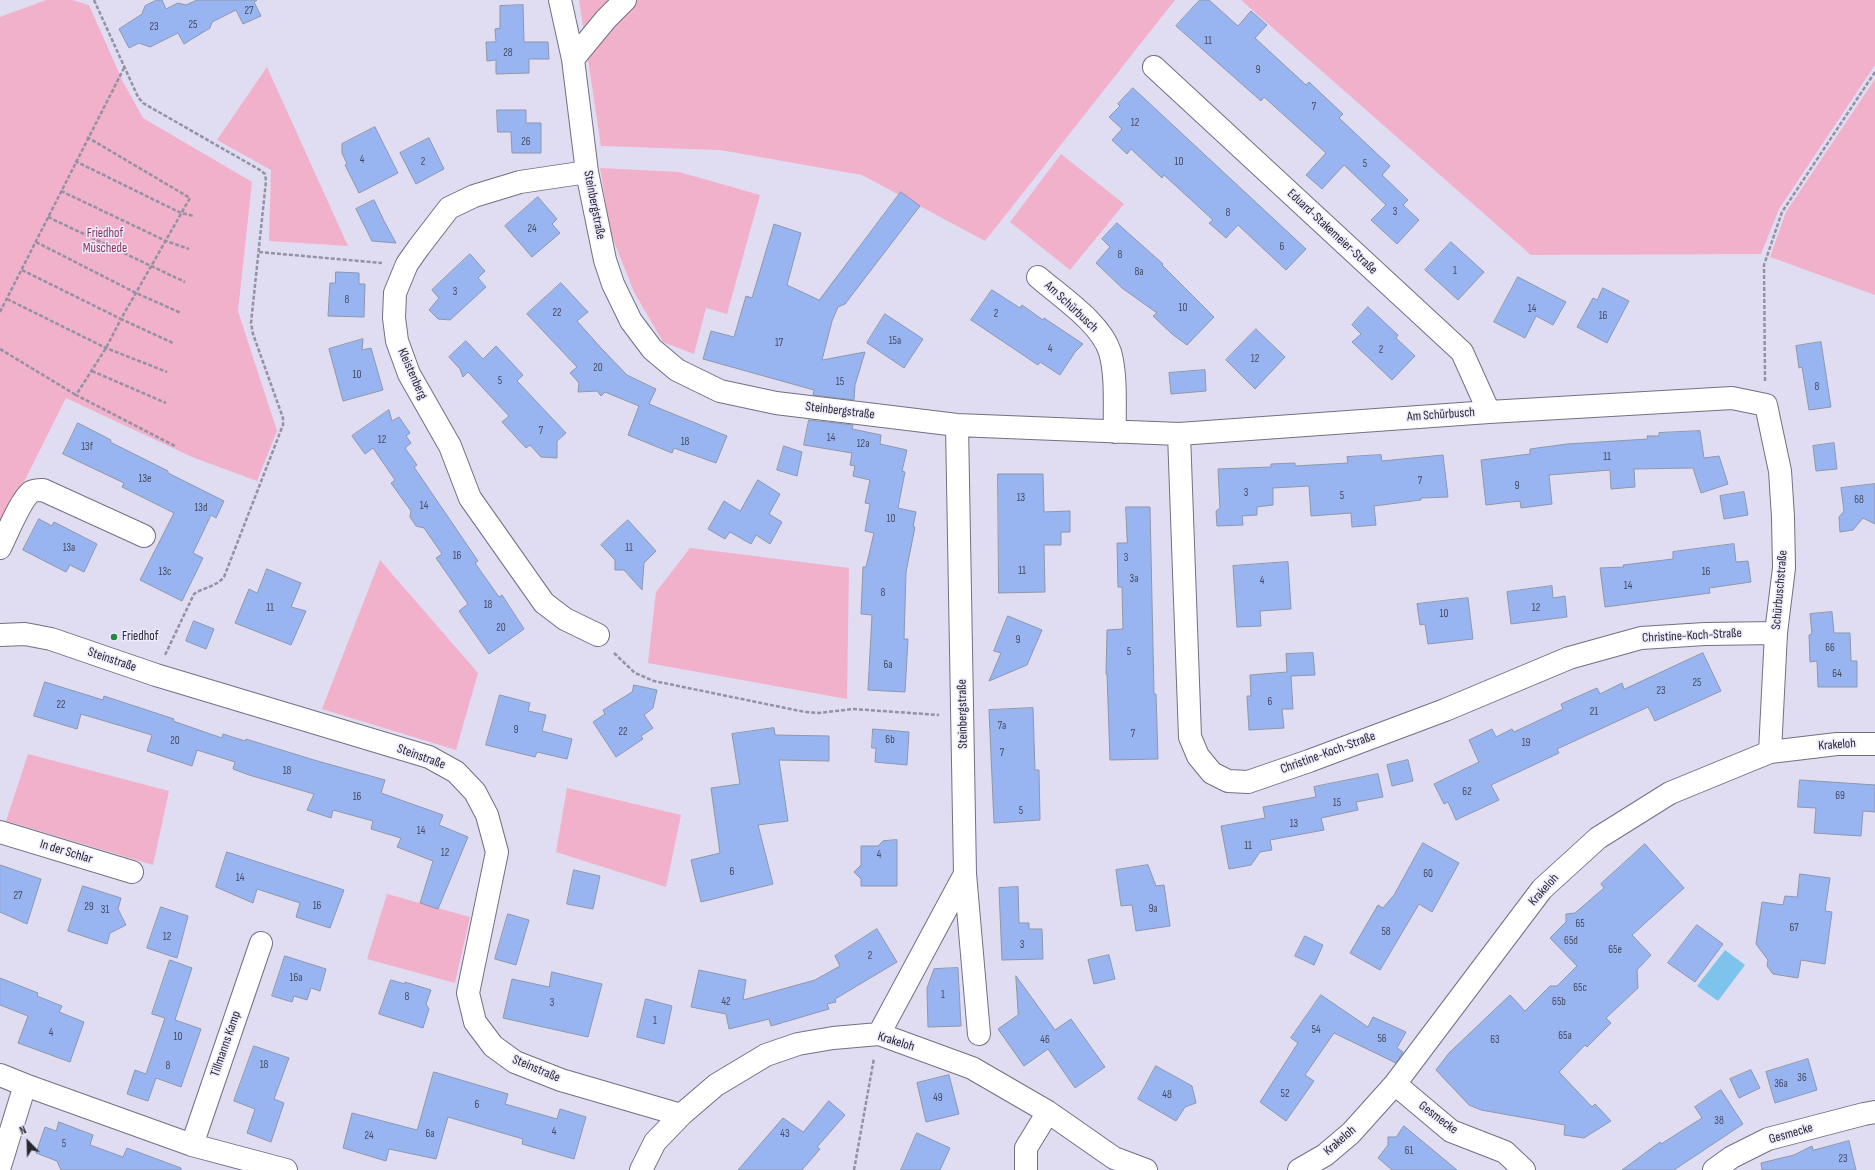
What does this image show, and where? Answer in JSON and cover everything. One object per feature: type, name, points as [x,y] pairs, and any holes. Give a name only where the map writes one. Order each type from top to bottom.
[{"type":"street","name":"Steinbergstraße","points":[[560,0],[573,59],[587,172],[605,260],[622,305],[640,335],[652,349],[677,370],[720,391],[755,400],[957,425],[963,716],[964,874],[979,1034]]},
{"type":"street","points":[[573,59],[606,19],[625,0]]},
{"type":"street","name":"Eduard-Stakemeier-Straße","points":[[1154,67],[1462,352],[1489,412]]},
{"type":"street","name":"Kleistenberg","points":[[587,172],[520,182],[460,202],[445,213],[407,264],[395,293],[394,318],[397,341],[409,374],[452,450],[466,490],[513,562],[544,603],[565,619],[598,635]]},
{"type":"street","name":"Am Schürbusch","points":[[1038,277],[1096,328],[1109,351],[1113,372],[1115,432]]},
{"type":"street","name":"Am Schürbusch","points":[[957,425],[1180,434],[1489,412],[1732,398],[1766,405]]},
{"type":"street","name":"Schürbuschstraße","points":[[1766,405],[1780,471],[1784,568],[1776,633],[1770,752]]},
{"type":"street","name":"Christine-Koch-Straße","points":[[1180,434],[1190,737],[1198,756],[1212,773],[1228,781],[1248,782],[1309,761],[1445,710],[1569,658],[1641,638],[1705,634],[1776,633]]},
{"type":"street","points":[[0,548],[24,501],[30,493],[35,490],[43,490],[144,536]]},
{"type":"street","name":"Steinstraße","points":[[0,635],[24,634],[51,639],[156,675],[429,757],[456,772],[466,781],[488,815],[497,852],[468,993],[475,1022],[493,1046],[515,1062],[561,1080],[680,1115]]},
{"type":"street","name":"Krakeloh","points":[[1299,1170],[1325,1155],[1351,1133],[1395,1084],[1542,889],[1598,838],[1670,793],[1770,752],[1837,744],[1875,744]]},
{"type":"street","name":"In der Schlar","points":[[0,832],[132,872]]},
{"type":"street","name":"Steinbergstraße","points":[[879,1034],[964,874]]},
{"type":"street","name":"Tillmanns Kamp","points":[[192,1145],[260,942]]},
{"type":"street","name":"Krakeloh","points":[[641,1170],[655,1142],[680,1115],[716,1085],[766,1055],[798,1044],[832,1038],[879,1034],[972,1068],[1048,1112],[1114,1158],[1146,1170]]},
{"type":"street","points":[[0,1075],[25,1086],[192,1145],[286,1170]]},
{"type":"street","name":"Gesmecke","points":[[1395,1084],[1451,1131],[1505,1152],[1524,1170]]},
{"type":"street","points":[[0,1166],[25,1086]]},
{"type":"street","points":[[1026,1170],[1026,1148],[1048,1112]]},
{"type":"street","name":"Gesmecke","points":[[1714,1170],[1732,1156],[1768,1139],[1875,1112]]},
{"type":"path","points":[[94,0],[124,68],[138,97],[143,103],[260,170],[265,174],[266,181],[251,315],[252,328],[283,418],[283,425],[224,577],[216,585],[194,594],[156,675]]},
{"type":"path","points":[[0,312],[87,138],[124,68]]},
{"type":"path","points":[[1766,405],[1764,265],[1782,212],[1875,72]]},
{"type":"path","points":[[76,395],[106,348],[190,198],[87,138]]},
{"type":"path","points":[[75,162],[181,213],[194,216]]},
{"type":"path","points":[[61,191],[166,241],[190,249]]},
{"type":"path","points":[[48,217],[185,282]]},
{"type":"path","points":[[36,242],[136,293],[181,313]]},
{"type":"path","points":[[259,252],[407,264]]},
{"type":"path","points":[[22,270],[173,343]]},
{"type":"path","points":[[7,299],[106,348],[167,372]]},
{"type":"path","points":[[0,349],[76,395],[175,446]]},
{"type":"path","points":[[92,371],[166,403]]},
{"type":"path","points":[[598,635],[630,669],[644,678],[654,681],[814,713],[853,709],[963,716]]},
{"type":"path","points":[[854,1170],[879,1034]]},
{"type":"green space","name":"Friedhof Müschede","points":[[46,0],[72,0],[89,5],[123,82],[143,118],[252,182],[238,311],[277,431],[257,481],[192,457],[66,398],[0,530],[0,17]]},
{"type":"green space","points":[[579,0],[1175,0],[985,241],[862,175],[720,150],[601,146]]},
{"type":"green space","points":[[1241,0],[1875,0],[1875,65],[1779,209],[1761,254],[1531,255]]},
{"type":"green space","points":[[267,67],[348,246],[269,241],[271,170],[217,140]]},
{"type":"green space","points":[[1875,79],[1875,295],[1770,257],[1786,212]]},
{"type":"green space","points":[[1061,154],[1124,204],[1070,270],[1010,222]]},
{"type":"green space","points":[[600,168],[679,172],[760,195],[727,314],[706,308],[694,354],[663,342],[634,292],[611,234]]},
{"type":"green space","points":[[690,548],[849,568],[847,699],[648,663],[656,592]]},
{"type":"green space","points":[[380,560],[478,673],[456,750],[322,709]]},
{"type":"green space","points":[[28,754],[169,791],[153,865],[6,821]]},
{"type":"green space","points":[[567,788],[681,815],[666,887],[556,852]]},
{"type":"green space","points":[[387,894],[470,917],[455,983],[367,959]]},
{"type":"water","points":[[1725,950],[1745,965],[1718,1001],[1697,986]]},
{"type":"building","points":[[157,0],[162,0],[166,9],[178,3],[186,5],[197,0],[257,0],[254,2],[261,16],[243,24],[236,10],[212,22],[210,28],[184,44],[178,33],[150,47],[139,43],[129,48],[119,29],[142,14],[145,6]]},
{"type":"building","points":[[1200,0],[1209,0],[1238,26],[1251,11],[1267,25],[1255,38],[1306,85],[1309,82],[1343,114],[1339,118],[1390,166],[1382,175],[1408,200],[1403,205],[1419,220],[1397,244],[1371,220],[1386,205],[1344,165],[1322,189],[1306,175],[1326,153],[1264,97],[1261,101],[1176,26]]},
{"type":"building","points":[[523,5],[524,42],[548,42],[549,59],[529,59],[529,73],[496,74],[496,60],[487,61],[486,42],[496,42],[495,29],[500,28],[500,6]]},
{"type":"building","points":[[1133,88],[1306,249],[1286,270],[1238,225],[1226,238],[1209,223],[1213,220],[1164,175],[1162,178],[1131,149],[1127,154],[1112,140],[1122,129],[1109,117],[1120,106],[1118,104]]},
{"type":"building","points":[[497,110],[526,110],[526,123],[541,123],[541,153],[512,153],[511,132],[498,132]]},
{"type":"building","points":[[375,127],[398,173],[359,193],[345,165],[347,164],[342,153],[342,144]]},
{"type":"building","points":[[429,138],[444,169],[416,184],[400,153]]},
{"type":"building","points":[[901,192],[920,206],[845,304],[838,307],[832,321],[822,360],[865,352],[855,385],[854,400],[813,395],[814,390],[703,359],[711,331],[734,337],[746,296],[752,298],[774,224],[801,233],[787,285],[819,300]]},
{"type":"building","points":[[538,197],[557,219],[552,224],[560,233],[532,257],[505,226]]},
{"type":"building","points":[[374,200],[396,243],[372,241],[356,209]]},
{"type":"building","points":[[1117,223],[1163,264],[1162,265],[1214,317],[1187,345],[1172,334],[1153,316],[1157,313],[1122,288],[1096,263],[1110,247],[1102,239]]},
{"type":"building","points":[[1451,242],[1484,272],[1458,300],[1425,270]]},
{"type":"building","points":[[470,254],[485,271],[478,278],[486,287],[450,320],[438,319],[429,310],[439,298],[432,290]]},
{"type":"building","points":[[336,272],[359,273],[359,284],[365,284],[364,317],[328,316],[330,283],[335,283]]},
{"type":"building","points":[[1518,277],[1566,302],[1553,325],[1536,316],[1525,338],[1494,322]]},
{"type":"building","points":[[561,283],[588,312],[577,321],[601,348],[627,375],[656,389],[649,404],[727,436],[716,463],[674,448],[672,453],[628,435],[639,406],[605,392],[601,396],[597,391],[578,392],[579,383],[570,373],[577,367],[527,314]]},
{"type":"building","points":[[1603,288],[1629,301],[1607,343],[1577,327],[1593,298],[1597,300]]},
{"type":"building","points":[[992,290],[1020,308],[1022,305],[1043,320],[1044,318],[1083,344],[1075,352],[1060,375],[1040,362],[1038,365],[971,320]]},
{"type":"building","points":[[1368,307],[1398,335],[1396,338],[1415,356],[1392,380],[1352,342],[1361,334],[1352,325]]},
{"type":"building","points":[[885,314],[923,339],[904,368],[867,343]]},
{"type":"building","points":[[1256,329],[1285,357],[1255,389],[1226,360]]},
{"type":"building","points":[[363,339],[362,350],[371,348],[383,390],[343,401],[329,349]]},
{"type":"building","points":[[466,341],[483,359],[496,346],[523,375],[517,381],[566,433],[557,441],[557,458],[541,457],[530,445],[526,448],[502,422],[509,416],[468,372],[463,377],[460,369],[449,357]]},
{"type":"building","points":[[1821,342],[1831,407],[1809,410],[1802,367],[1799,368],[1796,346]]},
{"type":"building","points":[[1205,370],[1206,391],[1171,394],[1169,373]]},
{"type":"building","points":[[389,410],[392,421],[399,417],[410,433],[406,436],[411,443],[405,448],[417,465],[414,467],[478,561],[475,563],[499,597],[502,595],[524,629],[489,654],[459,611],[468,604],[436,558],[442,554],[424,528],[416,526],[410,517],[411,511],[391,483],[395,480],[373,448],[365,454],[352,436]]},
{"type":"building","points":[[809,420],[853,425],[852,429],[881,435],[880,444],[907,450],[902,471],[905,472],[898,508],[916,512],[913,527],[915,527],[906,572],[904,639],[908,639],[905,692],[868,690],[872,615],[861,614],[863,567],[866,567],[874,533],[865,531],[870,504],[865,503],[870,480],[853,476],[855,466],[850,465],[852,453],[804,445]]},
{"type":"building","points":[[78,423],[111,440],[110,442],[168,471],[168,473],[224,501],[216,518],[211,515],[193,553],[203,558],[182,601],[140,580],[174,513],[122,487],[124,483],[63,454]]},
{"type":"building","points":[[1700,431],[1704,458],[1719,456],[1728,484],[1701,493],[1693,468],[1634,469],[1635,487],[1611,489],[1610,470],[1549,475],[1552,504],[1521,508],[1520,501],[1486,505],[1481,460],[1530,454],[1530,449],[1567,444],[1648,439],[1647,436],[1659,436],[1659,433]]},
{"type":"building","points":[[1834,443],[1837,469],[1816,471],[1813,446]]},
{"type":"building","points":[[784,446],[802,452],[797,476],[777,470]]},
{"type":"building","points":[[1381,455],[1382,461],[1443,455],[1448,497],[1421,498],[1421,500],[1374,506],[1376,525],[1352,527],[1351,513],[1311,516],[1309,486],[1273,488],[1273,505],[1257,507],[1257,515],[1242,516],[1243,525],[1217,526],[1216,511],[1220,508],[1218,469],[1271,467],[1271,464],[1295,463],[1295,466],[1348,463],[1347,457]]},
{"type":"building","points":[[998,474],[1043,474],[1044,512],[1070,511],[1070,532],[1061,532],[1061,545],[1044,545],[1045,592],[999,593]]},
{"type":"building","points":[[758,480],[780,494],[769,514],[782,522],[770,544],[756,535],[751,544],[730,532],[725,539],[708,529],[724,501],[740,511]]},
{"type":"building","points":[[1875,484],[1875,524],[1863,518],[1853,530],[1840,532],[1839,517],[1844,511],[1841,488]]},
{"type":"building","points":[[1744,492],[1748,515],[1724,519],[1720,496]]},
{"type":"building","points":[[1126,507],[1150,507],[1154,694],[1156,694],[1158,759],[1110,760],[1106,674],[1107,630],[1123,629],[1122,587],[1118,587],[1117,543],[1127,543]]},
{"type":"building","points":[[39,519],[52,526],[54,522],[97,544],[84,572],[70,565],[66,572],[23,550]]},
{"type":"building","points":[[628,520],[656,551],[644,563],[642,590],[624,570],[615,570],[615,560],[601,545]]},
{"type":"building","points":[[1734,544],[1736,562],[1748,561],[1751,582],[1709,588],[1710,593],[1605,607],[1600,568],[1624,567],[1623,565],[1673,559],[1673,552]]},
{"type":"building","points":[[1288,562],[1291,609],[1260,611],[1261,626],[1237,627],[1233,566]]},
{"type":"building","points":[[267,569],[301,583],[291,607],[306,611],[291,645],[235,623],[249,589],[257,593]]},
{"type":"building","points":[[1552,586],[1553,598],[1565,596],[1567,617],[1511,624],[1507,592]]},
{"type":"building","points":[[1468,598],[1473,639],[1428,644],[1425,624],[1420,625],[1417,604]]},
{"type":"building","points":[[1832,612],[1834,633],[1850,633],[1851,661],[1857,661],[1857,687],[1818,687],[1817,661],[1810,662],[1809,635],[1812,634],[1810,614]]},
{"type":"building","points":[[1008,616],[1042,630],[1027,665],[989,681],[1001,653],[994,651]]},
{"type":"building","points":[[194,621],[214,629],[206,649],[186,641]]},
{"type":"building","points":[[1313,653],[1315,675],[1291,676],[1293,709],[1282,709],[1284,728],[1249,730],[1247,696],[1251,696],[1250,675],[1287,672],[1286,654]]},
{"type":"building","points":[[1703,653],[1721,691],[1655,721],[1648,707],[1557,749],[1559,753],[1491,785],[1499,800],[1456,820],[1448,802],[1444,804],[1434,784],[1479,762],[1469,740],[1492,729],[1496,737],[1512,729],[1514,732],[1563,709],[1561,704],[1597,688],[1600,694],[1622,683],[1624,689]]},
{"type":"building","points":[[45,682],[103,700],[104,696],[174,719],[173,721],[222,738],[223,734],[245,741],[246,739],[385,780],[381,793],[443,815],[439,825],[468,837],[438,909],[420,903],[433,861],[397,847],[401,838],[371,829],[373,821],[333,810],[331,818],[307,810],[314,794],[233,769],[235,762],[197,750],[192,766],[147,751],[152,735],[81,714],[77,729],[34,716]]},
{"type":"building","points":[[634,685],[657,690],[653,708],[644,715],[653,728],[641,736],[643,739],[616,757],[593,722],[605,714],[603,710],[632,692]]},
{"type":"building","points":[[500,695],[530,703],[528,711],[546,715],[542,731],[572,739],[567,759],[537,752],[535,757],[486,745]]},
{"type":"building","points":[[1033,708],[1035,770],[1039,770],[1040,820],[994,823],[989,710]]},
{"type":"building","points":[[774,728],[775,735],[829,736],[829,761],[779,760],[788,821],[758,825],[773,884],[701,902],[691,860],[720,853],[711,788],[740,784],[732,734]]},
{"type":"building","points":[[873,729],[909,732],[907,765],[875,762],[876,748],[872,748]]},
{"type":"building","points":[[1408,760],[1413,781],[1392,786],[1387,765]]},
{"type":"building","points":[[1378,774],[1383,797],[1356,802],[1358,810],[1321,818],[1324,830],[1270,840],[1272,850],[1260,852],[1251,865],[1229,869],[1221,826],[1265,818],[1263,807],[1316,797],[1314,787]]},
{"type":"building","points":[[1800,780],[1875,785],[1875,812],[1863,811],[1861,836],[1814,833],[1816,808],[1798,807]]},
{"type":"building","points":[[897,840],[897,886],[861,886],[861,879],[854,872],[861,865],[861,846],[878,846],[883,841]]},
{"type":"building","points":[[1423,843],[1459,863],[1432,912],[1419,904],[1380,970],[1350,953],[1378,905],[1383,908],[1394,895]]},
{"type":"building","points":[[1645,844],[1684,888],[1632,935],[1651,955],[1637,970],[1638,988],[1606,1018],[1611,1023],[1587,1047],[1585,1045],[1559,1072],[1592,1107],[1595,1104],[1611,1121],[1584,1138],[1564,1135],[1565,1125],[1481,1110],[1469,1105],[1436,1070],[1449,1053],[1510,995],[1525,1011],[1550,986],[1557,986],[1577,966],[1550,938],[1566,922],[1566,914],[1575,913],[1604,888],[1601,884]]},
{"type":"building","points":[[227,852],[344,890],[330,928],[296,917],[300,903],[257,889],[253,903],[216,887]]},
{"type":"building","points":[[0,865],[41,879],[27,924],[0,912]]},
{"type":"building","points":[[1148,865],[1156,886],[1164,885],[1170,926],[1136,931],[1132,905],[1121,906],[1116,870]]},
{"type":"building","points":[[574,870],[600,876],[593,909],[567,904]]},
{"type":"building","points":[[1800,874],[1830,878],[1825,911],[1832,912],[1825,964],[1801,960],[1798,978],[1773,974],[1767,966],[1768,960],[1756,944],[1762,902],[1783,905],[1785,896],[1797,897]]},
{"type":"building","points":[[83,886],[121,898],[118,909],[126,925],[110,933],[107,944],[68,931]]},
{"type":"building","points":[[1018,887],[1019,923],[1029,923],[1029,929],[1042,929],[1043,959],[1002,960],[999,888]]},
{"type":"building","points":[[161,907],[188,916],[177,958],[147,948]]},
{"type":"building","points":[[508,914],[529,920],[516,965],[495,959]]},
{"type":"building","points":[[1697,925],[1723,944],[1695,982],[1668,963]]},
{"type":"building","points":[[877,929],[897,962],[835,999],[836,1002],[827,1004],[829,1009],[771,1026],[769,1019],[729,1029],[726,1014],[691,1007],[699,970],[746,980],[743,1000],[815,980],[840,966],[835,956]]},
{"type":"building","points":[[1305,936],[1323,945],[1314,965],[1295,956]]},
{"type":"building","points":[[1109,955],[1115,979],[1094,984],[1088,960]]},
{"type":"building","points":[[285,956],[326,969],[320,991],[311,988],[307,1000],[294,996],[292,1002],[272,996]]},
{"type":"building","points":[[170,960],[192,968],[175,1020],[201,1029],[181,1087],[156,1078],[148,1101],[127,1094],[135,1070],[146,1074],[165,1018],[152,1014]]},
{"type":"building","points":[[958,968],[961,1026],[928,1027],[927,988],[934,969]]},
{"type":"building","points":[[552,972],[602,984],[588,1037],[503,1018],[512,979],[549,987]]},
{"type":"building","points":[[1016,976],[1055,1030],[1071,1019],[1105,1067],[1075,1088],[1048,1049],[1024,1066],[998,1029],[1018,1015]]},
{"type":"building","points":[[0,978],[38,993],[37,996],[62,1006],[59,1012],[84,1022],[70,1062],[18,1043],[28,1016],[0,1005]]},
{"type":"building","points":[[391,980],[405,984],[405,982],[431,990],[426,1004],[429,1009],[423,1028],[379,1014]]},
{"type":"building","points":[[1321,995],[1368,1027],[1373,1017],[1406,1032],[1397,1048],[1403,1052],[1396,1063],[1334,1033],[1305,1075],[1314,1081],[1286,1121],[1260,1102],[1298,1043],[1291,1038]]},
{"type":"building","points":[[646,999],[672,1006],[664,1044],[637,1037]]},
{"type":"building","points":[[254,1046],[289,1058],[274,1099],[284,1103],[271,1142],[247,1133],[255,1109],[234,1101]]},
{"type":"building","points":[[1808,1059],[1817,1090],[1775,1103],[1766,1072]]},
{"type":"building","points":[[1156,1066],[1192,1086],[1196,1103],[1185,1107],[1176,1121],[1138,1099]]},
{"type":"building","points":[[1751,1070],[1760,1088],[1739,1098],[1730,1079]]},
{"type":"building","points":[[434,1072],[508,1094],[505,1104],[557,1119],[560,1109],[586,1117],[574,1159],[522,1144],[523,1139],[448,1117],[436,1159],[389,1149],[386,1161],[343,1148],[352,1113],[417,1130]]},
{"type":"building","points":[[949,1075],[959,1114],[926,1122],[917,1083]]},
{"type":"building","points":[[1721,1090],[1743,1124],[1674,1170],[1622,1170],[1660,1142],[1661,1144],[1702,1118],[1695,1107]]},
{"type":"building","points":[[829,1101],[845,1115],[817,1147],[820,1149],[802,1170],[738,1170],[783,1118],[803,1132]]},
{"type":"building","points":[[59,1122],[93,1135],[90,1145],[123,1157],[127,1148],[181,1168],[181,1170],[61,1170],[57,1161],[36,1153],[45,1127],[56,1131]]},
{"type":"building","points":[[1404,1126],[1457,1170],[1392,1170],[1378,1158],[1388,1145],[1388,1137],[1396,1137]]},
{"type":"building","points":[[917,1133],[950,1148],[940,1170],[901,1170]]},
{"type":"building","points":[[1849,1141],[1856,1170],[1762,1170],[1761,1163],[1794,1155],[1812,1146],[1813,1150]]},
{"type":"place","name":"Friedhof","points":[[114,637]]}]
